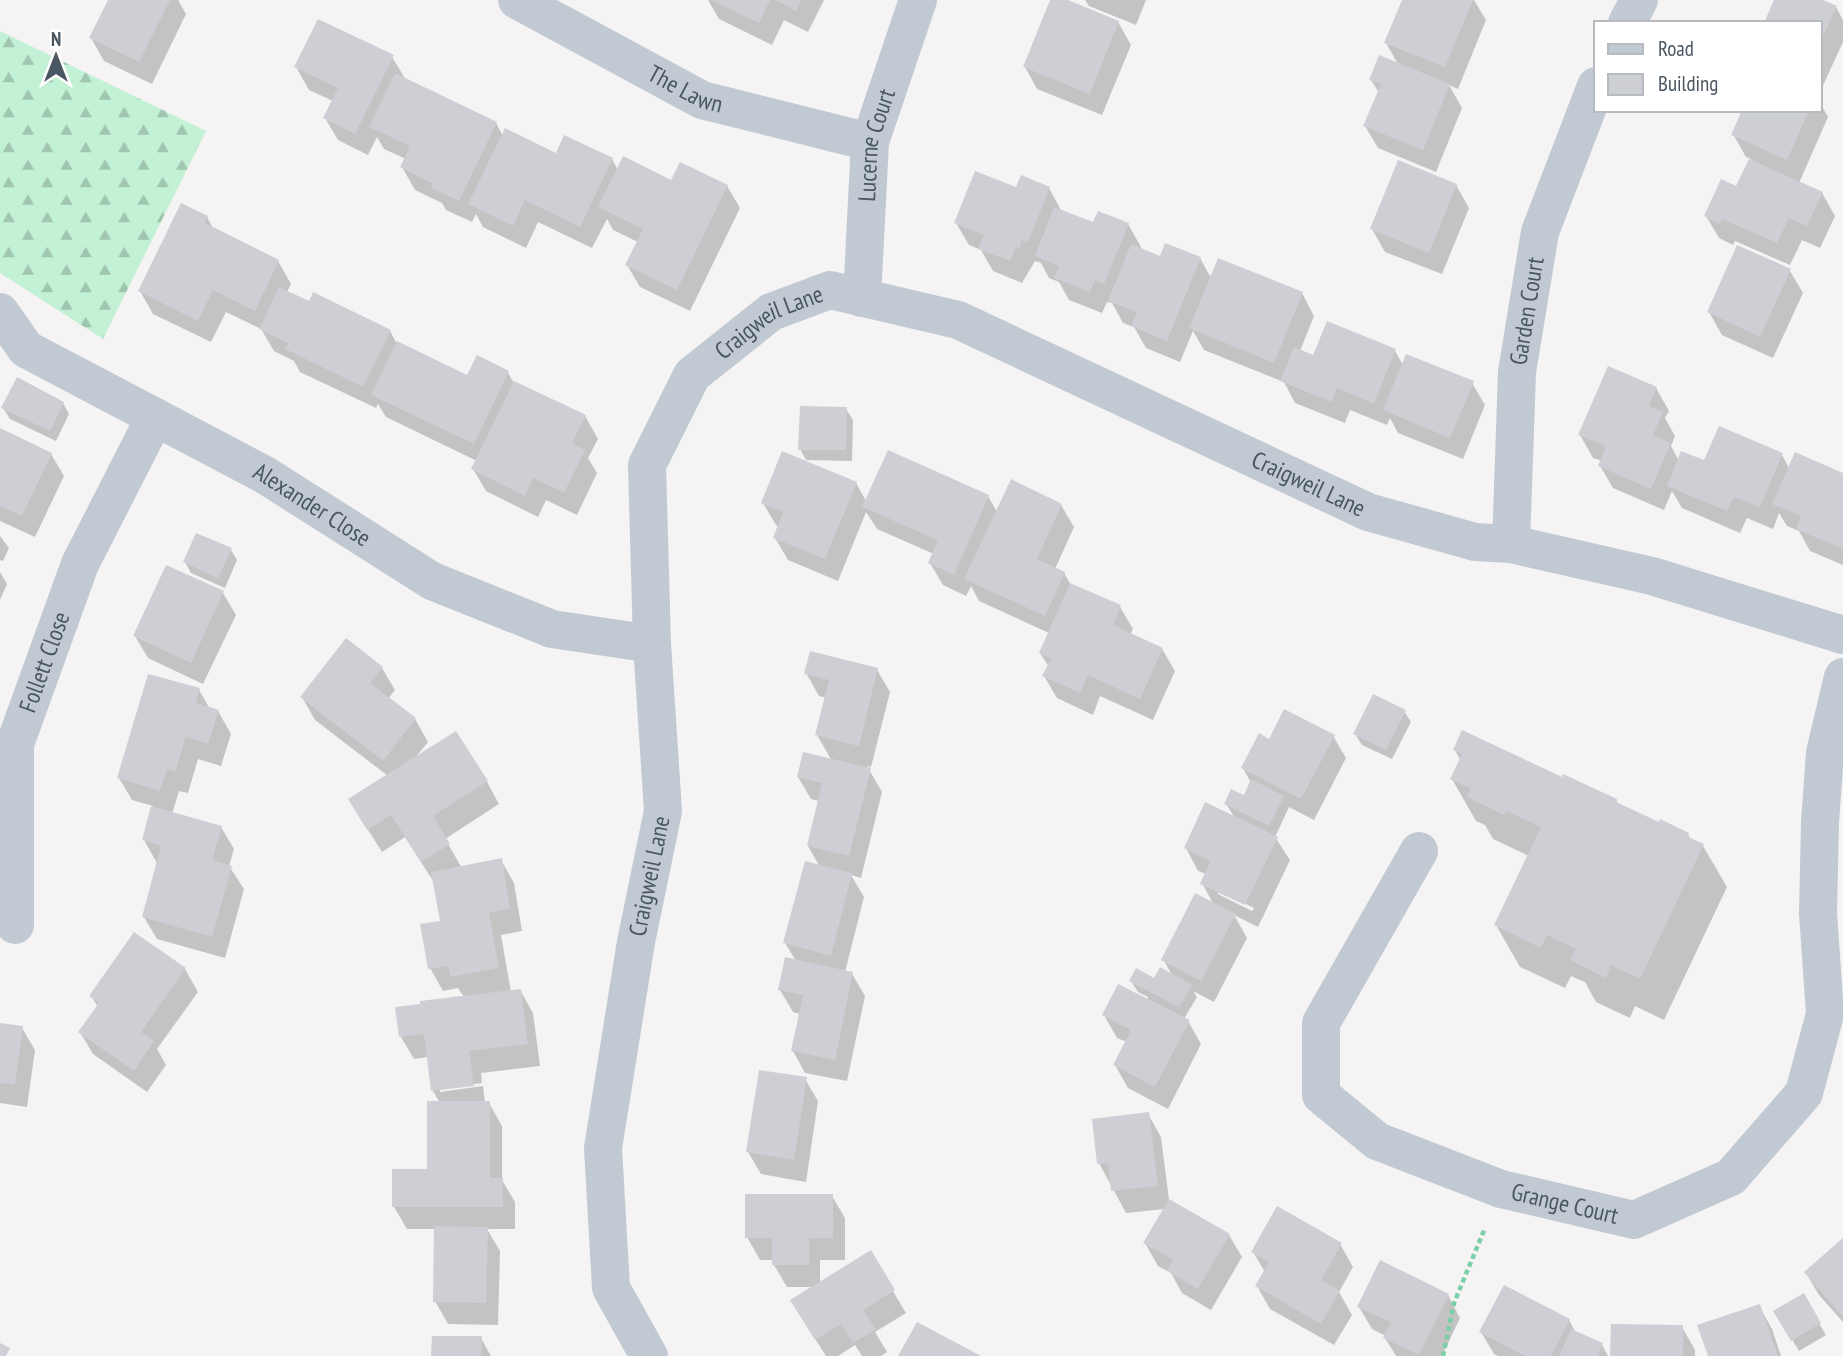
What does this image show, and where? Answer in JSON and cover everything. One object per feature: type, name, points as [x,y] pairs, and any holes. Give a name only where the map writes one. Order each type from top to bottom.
[{"type":"street","name":"The Lawn","points":[[517,0],[702,100],[870,142]]},
{"type":"street","name":"Lucerne Court","points":[[862,298],[870,142],[918,0]]},
{"type":"street","points":[[1628,21],[1639,0]]},
{"type":"street","name":"Garden Court","points":[[1511,544],[1517,372],[1540,232],[1594,91]]},
{"type":"street","name":"Craigweil Lane","points":[[649,1356],[611,1288],[603,1148],[636,942],[663,811],[652,644],[647,465],[692,375],[771,312],[830,290],[958,320],[1368,512],[1475,542],[1511,544],[1653,576],[1843,635]]},
{"type":"street","name":"Alexander Close","points":[[0,312],[26,349],[265,475],[432,581],[552,629],[652,644]]},
{"type":"street","name":"Follett Close","points":[[15,925],[15,744],[80,564],[155,417]]},
{"type":"street","name":"Grange Court","points":[[1419,851],[1321,1023],[1321,1095],[1377,1140],[1501,1189],[1634,1220],[1731,1177],[1804,1093],[1825,1014],[1818,913],[1820,822],[1825,753],[1843,677]]},
{"type":"path","points":[[1443,1356],[1454,1303],[1501,1189]]},
{"type":"green space","points":[[0,31],[206,131],[103,339],[0,273]]},
{"type":"building","points":[[108,0],[170,0],[139,62],[89,38]]},
{"type":"building","points":[[711,0],[770,0],[759,23]]},
{"type":"building","points":[[775,0],[801,0],[796,11]]},
{"type":"building","points":[[1050,0],[1068,0],[1119,21],[1090,94],[1023,67]]},
{"type":"building","points":[[1402,0],[1473,0],[1445,67],[1384,43]]},
{"type":"building","points":[[1774,0],[1823,0],[1837,6],[1822,39],[1822,21],[1765,21]]},
{"type":"building","points":[[318,19],[394,55],[355,134],[323,118],[338,88],[294,67]]},
{"type":"building","points":[[1379,55],[1450,84],[1423,150],[1363,126],[1381,84],[1369,80]]},
{"type":"building","points":[[395,73],[497,122],[459,201],[431,188],[433,184],[400,167],[410,146],[369,127]]},
{"type":"building","points":[[1741,112],[1808,112],[1787,160],[1731,135]]},
{"type":"building","points":[[505,128],[556,153],[564,135],[613,158],[580,227],[525,200],[513,226],[468,204]]},
{"type":"building","points":[[623,156],[671,180],[680,162],[728,185],[677,290],[625,265],[643,229],[598,207]]},
{"type":"building","points":[[1749,159],[1823,192],[1807,226],[1789,218],[1777,243],[1722,219],[1720,224],[1704,216],[1721,179],[1736,186]]},
{"type":"building","points":[[1398,160],[1457,184],[1429,253],[1370,229]]},
{"type":"building","points":[[975,171],[1016,187],[1021,175],[1050,187],[1028,242],[1022,240],[1010,261],[978,249],[984,235],[954,223]]},
{"type":"building","points":[[181,203],[208,216],[205,223],[279,260],[255,311],[213,290],[198,321],[138,291]]},
{"type":"building","points":[[1054,207],[1093,222],[1098,211],[1129,223],[1104,284],[1095,280],[1090,292],[1054,278],[1059,266],[1035,256]]},
{"type":"building","points":[[1165,243],[1201,257],[1167,341],[1131,326],[1137,312],[1108,301],[1131,244],[1160,256]]},
{"type":"building","points":[[1737,245],[1791,269],[1760,337],[1707,312]]},
{"type":"building","points":[[1218,258],[1303,292],[1274,363],[1189,328]]},
{"type":"building","points":[[279,287],[309,301],[313,292],[391,330],[363,387],[285,349],[288,343],[259,329]]},
{"type":"building","points":[[1327,321],[1396,349],[1374,404],[1337,388],[1332,402],[1280,381],[1294,347],[1313,355]]},
{"type":"building","points":[[397,341],[467,375],[477,355],[509,371],[474,444],[371,395]]},
{"type":"building","points":[[1406,354],[1474,381],[1450,438],[1383,410]]},
{"type":"building","points":[[1608,366],[1657,387],[1649,406],[1663,412],[1653,435],[1671,443],[1651,489],[1598,466],[1606,446],[1578,435]]},
{"type":"building","points":[[17,377],[64,402],[50,431],[1,408]]},
{"type":"building","points":[[514,381],[586,415],[572,443],[585,450],[564,493],[533,478],[525,496],[471,469]]},
{"type":"building","points":[[800,406],[847,407],[846,450],[798,450]]},
{"type":"building","points":[[1719,426],[1783,453],[1760,507],[1734,497],[1727,511],[1667,486],[1681,451],[1704,460]]},
{"type":"building","points":[[0,428],[52,453],[22,516],[0,506]]},
{"type":"building","points":[[888,450],[989,495],[954,575],[928,563],[938,540],[862,507]]},
{"type":"building","points":[[782,451],[857,482],[825,559],[773,538],[783,512],[761,503]]},
{"type":"building","points":[[1795,452],[1843,473],[1843,549],[1796,529],[1801,516],[1772,504]]},
{"type":"building","points":[[1011,479],[1062,504],[1037,559],[1065,572],[1045,616],[964,579]]},
{"type":"building","points":[[196,533],[232,548],[218,578],[183,562]]},
{"type":"building","points":[[166,565],[224,591],[191,663],[133,636]]},
{"type":"building","points":[[1070,583],[1121,605],[1113,625],[1163,648],[1140,699],[1088,675],[1080,693],[1042,676],[1051,659],[1039,653]]},
{"type":"building","points":[[346,638],[383,667],[370,683],[416,718],[383,761],[300,697]]},
{"type":"building","points":[[810,651],[878,668],[859,746],[815,735],[829,680],[804,674]]},
{"type":"building","points":[[148,674],[200,688],[196,703],[219,710],[208,744],[186,737],[175,772],[167,769],[160,791],[117,778]]},
{"type":"building","points":[[1373,694],[1406,710],[1386,750],[1353,734]]},
{"type":"building","points":[[1284,709],[1335,735],[1301,799],[1241,768],[1259,733],[1269,739]]},
{"type":"building","points":[[1462,730],[1562,777],[1563,774],[1617,799],[1616,802],[1659,822],[1660,819],[1689,833],[1688,837],[1704,844],[1640,979],[1611,965],[1606,978],[1570,960],[1576,949],[1547,935],[1541,948],[1494,925],[1541,827],[1506,811],[1504,815],[1467,797],[1471,789],[1450,779],[1462,754],[1453,750]]},
{"type":"building","points":[[456,731],[488,781],[433,816],[450,844],[421,862],[391,815],[367,830],[348,799]]},
{"type":"building","points":[[803,752],[871,768],[849,856],[807,846],[822,783],[797,777]]},
{"type":"building","points":[[1251,779],[1284,796],[1269,826],[1224,804],[1231,789],[1244,795]]},
{"type":"building","points":[[1205,802],[1278,837],[1245,905],[1200,884],[1210,861],[1184,848]]},
{"type":"building","points":[[151,806],[222,826],[212,860],[232,866],[212,937],[142,917],[161,846],[142,840]]},
{"type":"building","points":[[502,858],[510,909],[489,913],[499,968],[450,977],[448,966],[428,969],[420,924],[440,921],[431,872]]},
{"type":"building","points":[[805,861],[852,873],[831,956],[783,943]]},
{"type":"building","points":[[1195,893],[1236,914],[1201,981],[1161,960]]},
{"type":"building","points":[[134,932],[186,968],[141,1032],[154,1041],[134,1071],[78,1032],[99,1003],[89,996]]},
{"type":"building","points":[[785,957],[853,972],[835,1060],[791,1051],[803,995],[778,990]]},
{"type":"building","points":[[1160,967],[1192,985],[1179,1007],[1129,981],[1136,968],[1154,978]]},
{"type":"building","points":[[1118,984],[1190,1020],[1155,1087],[1113,1065],[1131,1030],[1102,1015]]},
{"type":"building","points":[[521,989],[528,1044],[469,1051],[474,1086],[431,1091],[424,1034],[399,1037],[395,1007],[420,1004],[420,1001]]},
{"type":"building","points":[[0,1023],[23,1026],[15,1085],[0,1083]]},
{"type":"building","points":[[759,1070],[807,1077],[794,1160],[746,1152]]},
{"type":"building","points":[[427,1101],[490,1101],[490,1178],[503,1178],[503,1207],[392,1207],[392,1169],[427,1169]]},
{"type":"building","points":[[1149,1112],[1158,1186],[1111,1191],[1108,1163],[1097,1164],[1092,1119]]},
{"type":"building","points":[[745,1194],[833,1194],[833,1238],[809,1238],[809,1265],[772,1265],[772,1238],[745,1238]]},
{"type":"building","points":[[1169,1199],[1230,1234],[1198,1289],[1167,1271],[1173,1260],[1143,1243]]},
{"type":"building","points":[[1277,1206],[1342,1243],[1321,1280],[1340,1291],[1321,1324],[1255,1286],[1269,1262],[1251,1252]]},
{"type":"building","points":[[434,1226],[488,1227],[486,1303],[433,1302]]},
{"type":"building","points":[[1843,1238],[1843,1317],[1804,1272]]},
{"type":"building","points":[[871,1250],[895,1290],[863,1310],[876,1329],[853,1343],[841,1324],[815,1340],[790,1300]]},
{"type":"building","points":[[1380,1260],[1449,1294],[1419,1355],[1383,1338],[1391,1322],[1357,1307]]},
{"type":"building","points":[[1504,1285],[1570,1319],[1551,1356],[1525,1356],[1479,1332]]},
{"type":"building","points":[[1804,1293],[1821,1323],[1791,1341],[1773,1311]]},
{"type":"building","points":[[1760,1304],[1778,1356],[1708,1356],[1697,1325]]},
{"type":"building","points":[[917,1322],[981,1356],[898,1356]]},
{"type":"building","points":[[1611,1324],[1683,1325],[1683,1356],[1610,1356]]},
{"type":"building","points":[[1571,1329],[1603,1343],[1598,1356],[1559,1356]]},
{"type":"building","points":[[432,1336],[482,1336],[481,1356],[431,1356]]},
{"type":"building","points":[[0,1343],[10,1348],[6,1356],[0,1356]]}]
